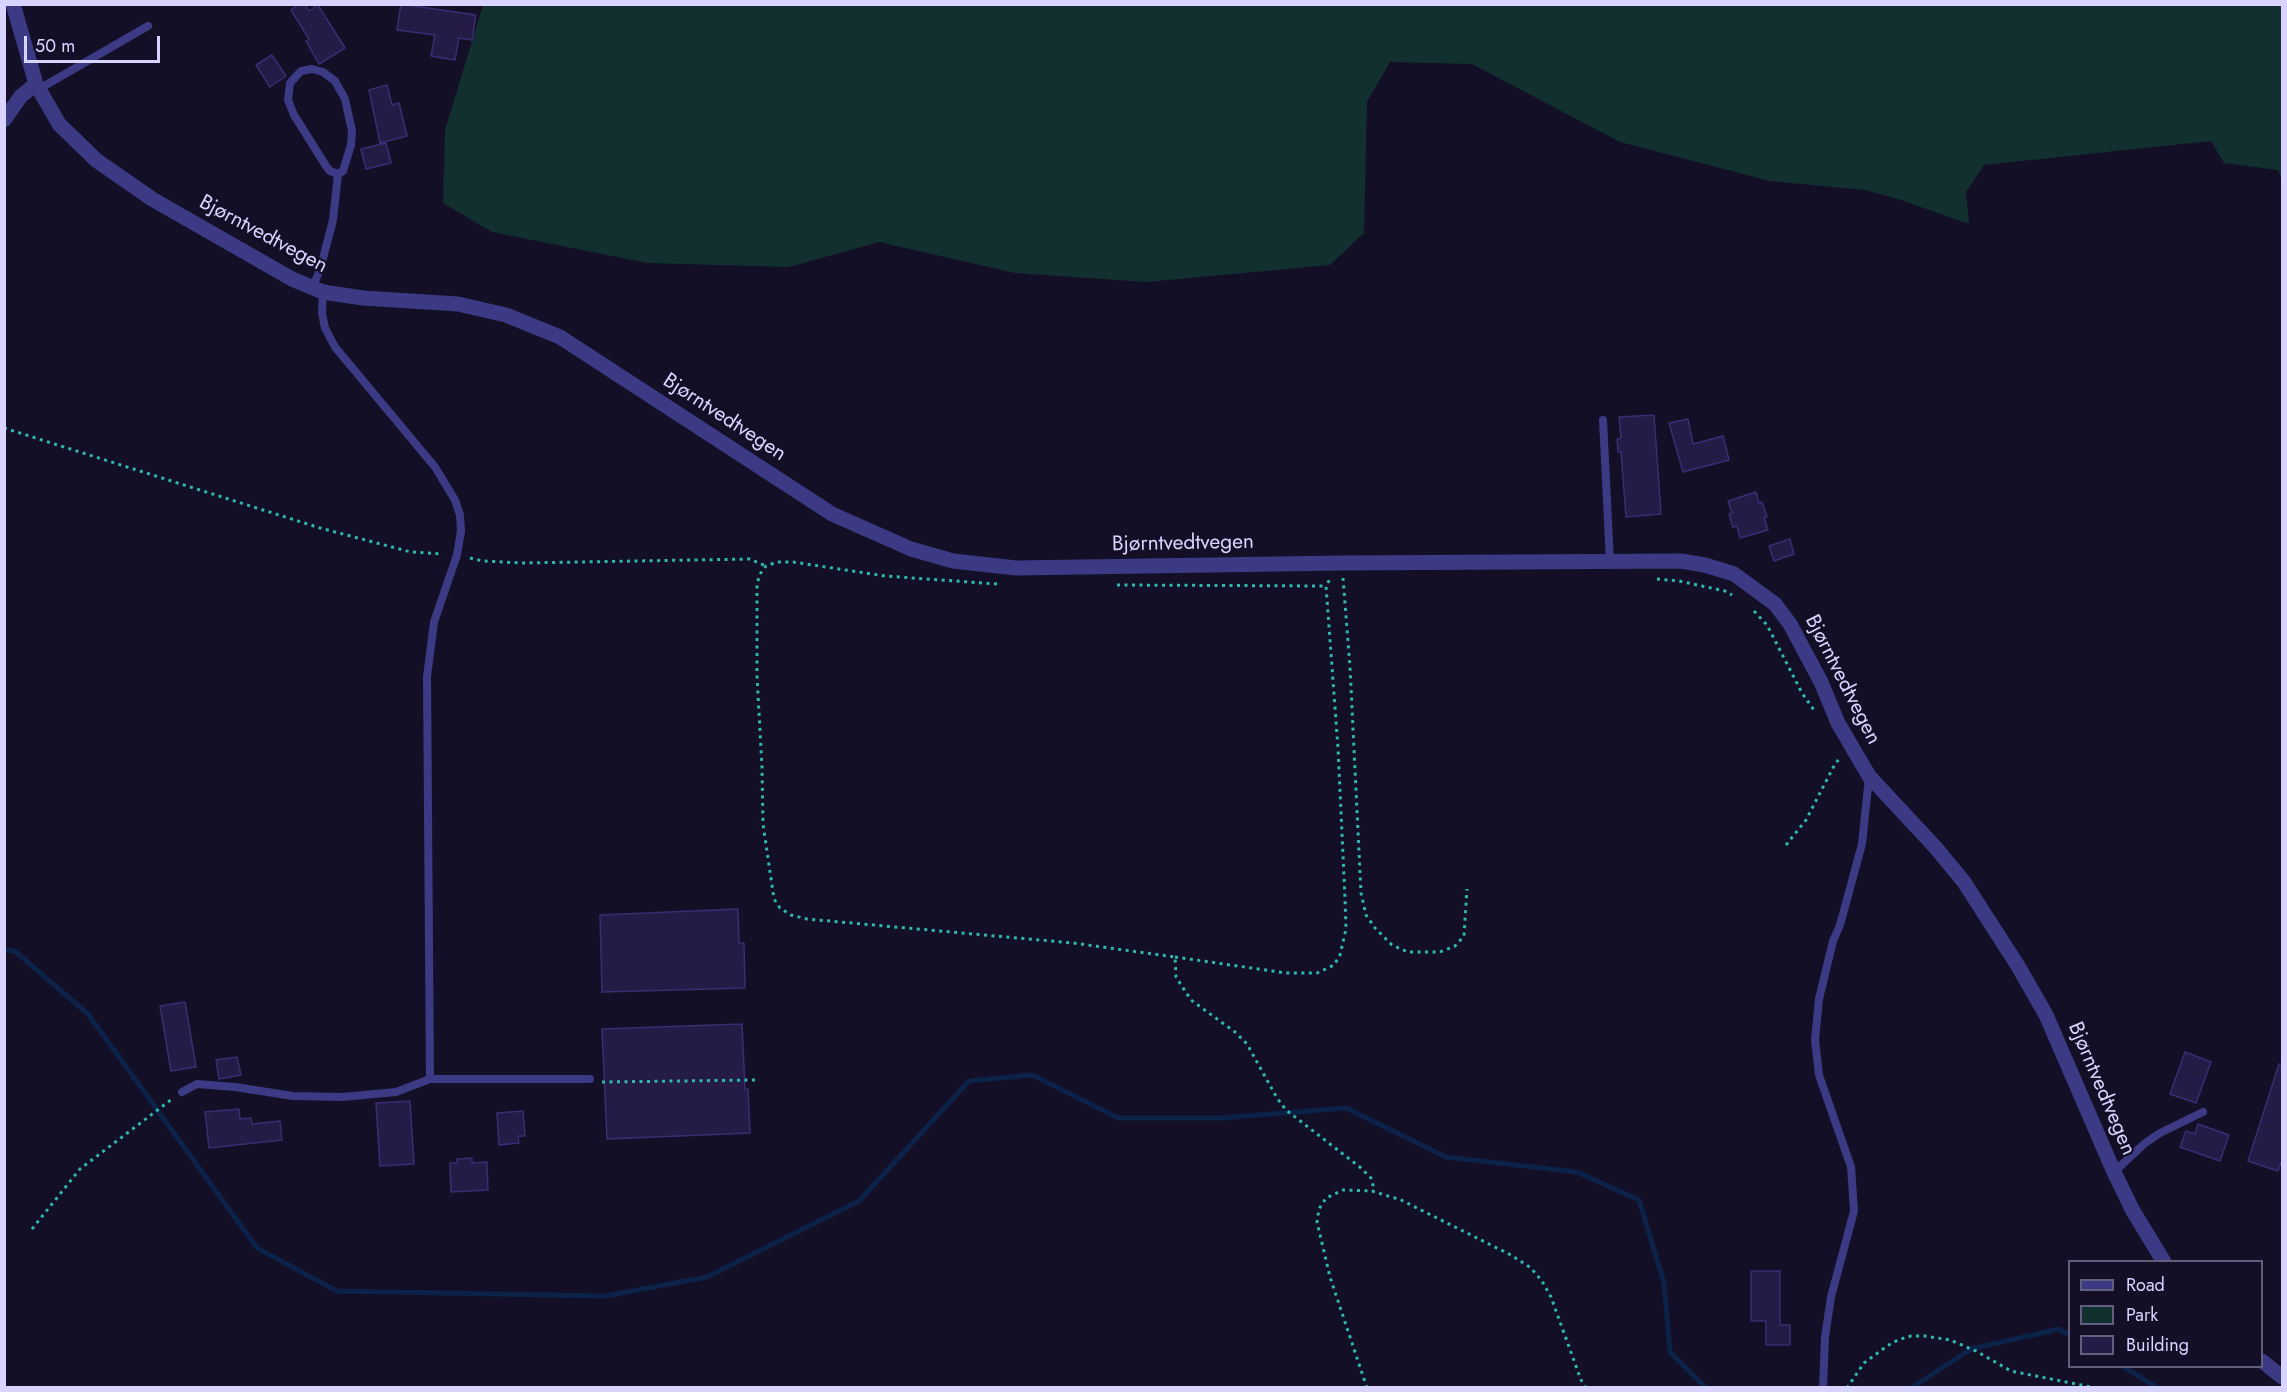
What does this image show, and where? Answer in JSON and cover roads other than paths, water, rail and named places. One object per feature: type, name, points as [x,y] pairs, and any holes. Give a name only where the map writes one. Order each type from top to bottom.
[{"type":"street","name":"Bjørntvedtvegen","points":[[13,4],[38,86],[59,124],[96,160],[152,199],[292,279],[318,290],[363,298],[459,304],[506,315],[560,337],[832,514],[911,549],[953,561],[1016,568],[1681,561],[1706,565],[1734,574],[1775,604],[1790,624],[1838,723],[1869,776],[1936,848],[1964,882],[2018,966],[2046,1015],[2114,1172],[2133,1210],[2163,1260]]},
{"type":"street","points":[[4,120],[21,96],[38,86]]},
{"type":"street","points":[[2263,1362],[2283,1377]]},
{"type":"lane","points":[[38,86],[148,26]]},
{"type":"lane","points":[[312,69],[329,75],[340,87],[345,99],[350,114],[351,145],[343,171],[338,174],[330,171],[326,166],[298,123],[288,100],[290,83],[301,72],[312,69]]},
{"type":"lane","points":[[338,174],[333,220],[320,270],[318,290],[325,328],[335,347],[435,467],[455,500],[460,515],[461,531],[457,555],[434,622],[428,677],[430,1079]]},
{"type":"lane","points":[[1603,420],[1610,562]]},
{"type":"lane","points":[[1823,1388],[1825,1337],[1831,1297],[1854,1211],[1851,1167],[1819,1075],[1815,1040],[1819,999],[1833,941],[1840,925],[1862,844],[1869,776]]},
{"type":"lane","points":[[182,1092],[197,1084],[292,1096],[342,1097],[396,1092],[430,1079],[590,1079]]},
{"type":"lane","points":[[2114,1172],[2144,1144],[2160,1133],[2204,1112]]},
{"type":"waterway","points":[[4,949],[16,952],[88,1014],[257,1248],[337,1291],[605,1296],[707,1277],[859,1201],[969,1081],[1032,1075],[1118,1118],[1222,1118],[1346,1108],[1446,1157],[1577,1172],[1639,1200],[1664,1283],[1670,1352],[1706,1388]]},
{"type":"waterway","points":[[1911,1388],[1971,1349],[2059,1329],[2068,1334]]},
{"type":"waterway","points":[[2125,1368],[2158,1388]]}]
